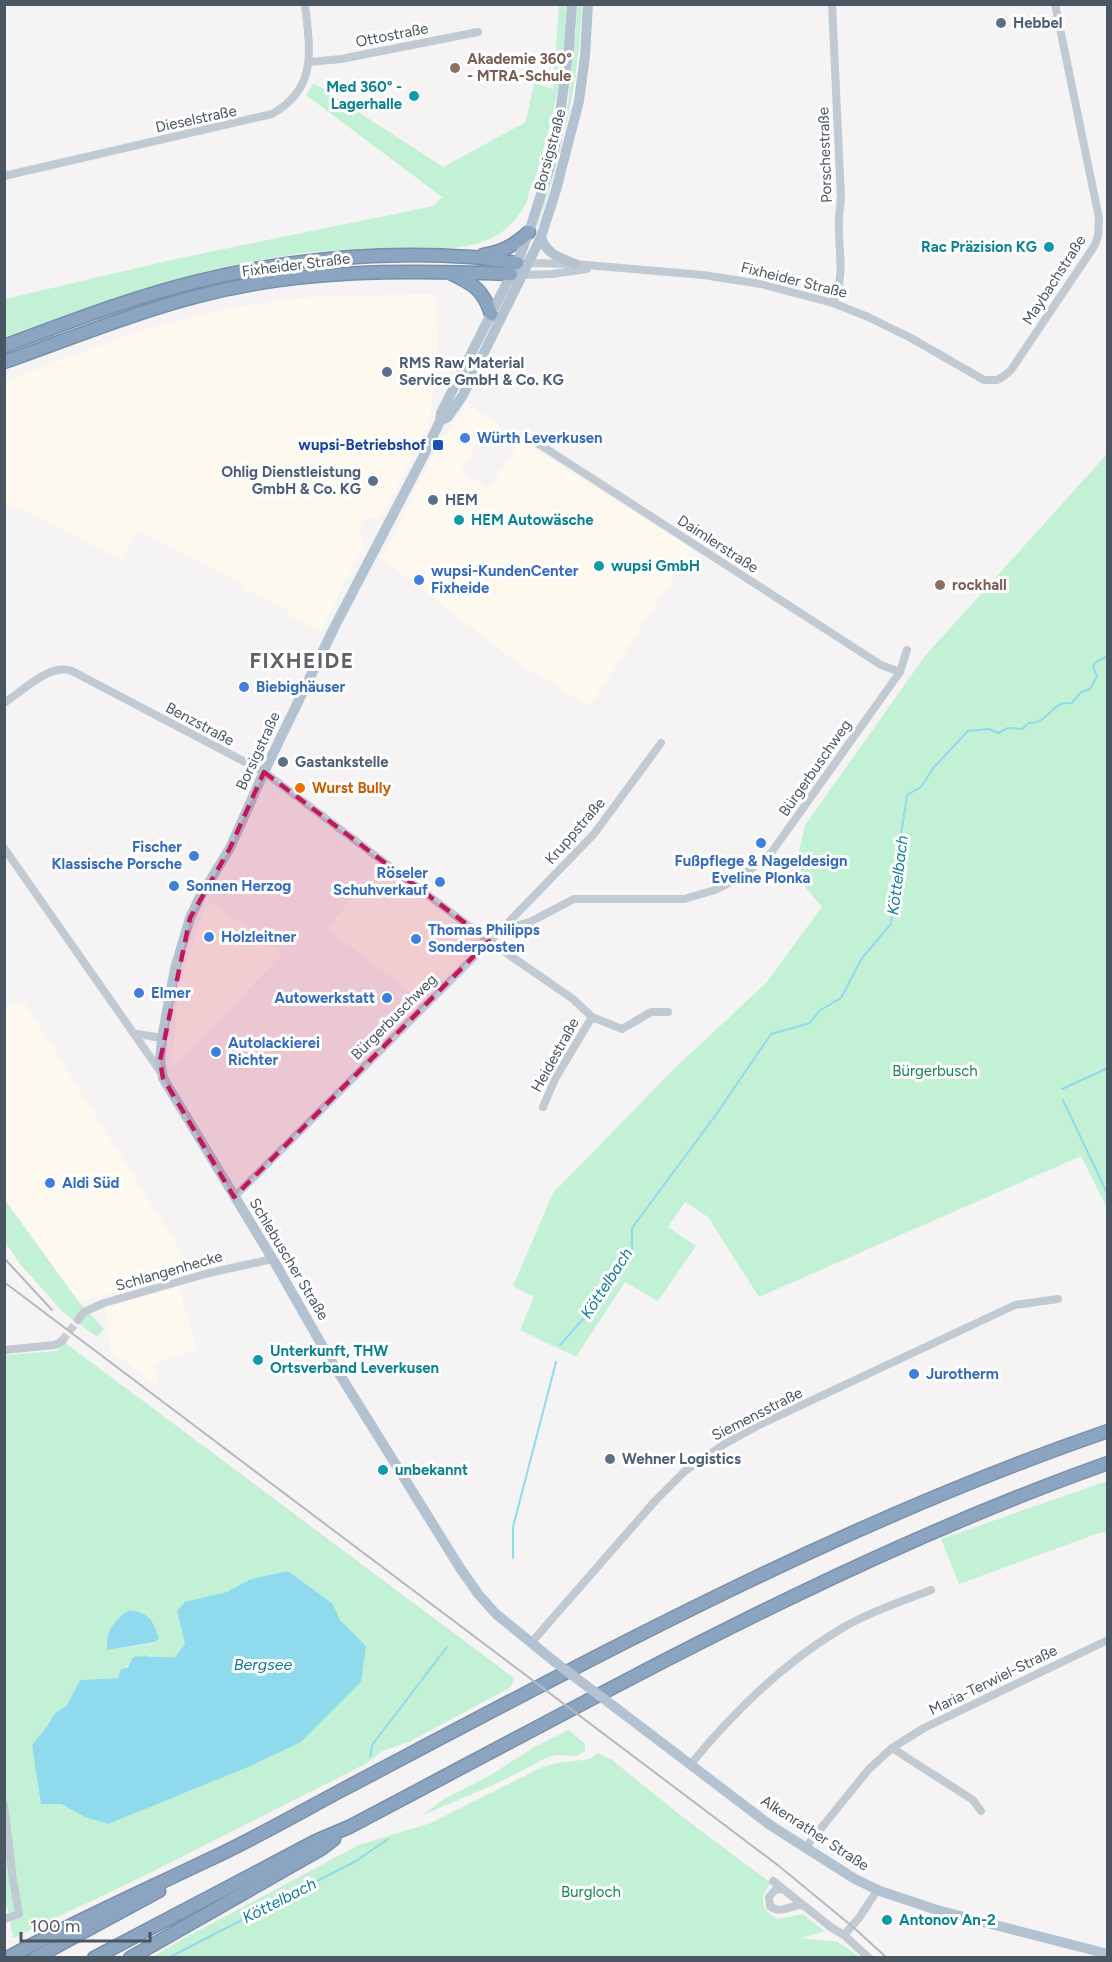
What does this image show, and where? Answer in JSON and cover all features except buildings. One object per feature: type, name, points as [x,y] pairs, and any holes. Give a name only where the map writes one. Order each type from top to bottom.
[{"type":"highway","points":[[474,257],[505,250],[535,234]]},
{"type":"highway","name":"Fixheider Straße","points":[[4,346],[126,302],[199,281],[265,267],[374,255],[474,257],[517,272]]},
{"type":"highway","points":[[446,271],[477,288],[486,298],[491,314]]},
{"type":"highway","name":"Fixheider Straße","points":[[4,362],[134,316],[198,296],[239,287],[368,272],[517,272]]},
{"type":"highway","points":[[7,1958],[208,1860],[677,1615],[900,1511],[1026,1460],[1107,1431]]},
{"type":"highway","points":[[94,1958],[316,1841],[350,1827],[648,1671],[852,1568],[958,1520],[1107,1463]]},
{"type":"highway","points":[[130,1958],[321,1849],[350,1827]]},
{"type":"highway","points":[[34,1958],[169,1886],[208,1860]]},
{"type":"main road","name":"Borsigstraße","points":[[535,234],[557,138],[569,48],[572,4]]},
{"type":"main road","name":"Borsigstraße","points":[[535,234],[559,180],[579,101],[585,56],[588,4]]},
{"type":"main road","points":[[440,421],[448,417],[463,395],[535,234],[548,251],[575,264]]},
{"type":"main road","points":[[440,421],[441,413],[491,314],[517,272]]},
{"type":"main road","name":"Borsigstraße","points":[[160,1071],[162,1038],[175,969],[190,918],[230,848],[335,626],[440,421]]},
{"type":"main road","name":"Schlebuscher Straße","points":[[160,1071],[333,1363],[479,1595],[496,1614],[531,1643],[616,1708]]},
{"type":"main road","name":"Alkenrather Straße","points":[[616,1708],[770,1825],[855,1879],[937,1910],[1107,1954]]},
{"type":"street","name":"Dieselstraße","points":[[4,176],[272,114],[283,108],[297,93],[310,62],[305,4]]},
{"type":"street","name":"Porschestraße","points":[[832,4],[842,273],[833,303]]},
{"type":"street","name":"Maybachstraße","points":[[997,380],[1011,370],[1095,245],[1098,236],[1099,218],[1055,4]]},
{"type":"street","name":"Ottostraße","points":[[310,62],[341,59],[478,32]]},
{"type":"street","name":"Fixheider Straße","points":[[517,272],[575,264],[703,275],[761,284],[833,303],[911,338],[984,380],[997,380]]},
{"type":"street","name":"Fixheider Straße","points":[[517,272],[552,274],[602,266]]},
{"type":"street","name":"Daimlerstraße","points":[[525,435],[880,665],[900,672]]},
{"type":"street","name":"Bürgerbuschweg","points":[[234,1197],[501,930],[530,922],[574,899],[684,899],[715,890],[741,876],[771,853],[900,672],[907,650]]},
{"type":"street","name":"Benzstraße","points":[[4,703],[53,671],[68,670],[264,772],[489,941]]},
{"type":"street","name":"Kruppstraße","points":[[501,930],[594,834],[661,743]]},
{"type":"street","name":"Schlebuscher Straße","points":[[4,848],[160,1071]]},
{"type":"street","name":"Heidestraße","points":[[489,941],[573,999],[592,1017],[622,1029],[651,1012],[668,1012]]},
{"type":"street","name":"Heidestraße","points":[[543,1107],[555,1078],[592,1017]]},
{"type":"street","points":[[136,1034],[162,1038]]},
{"type":"street","name":"Schlangenhecke","points":[[78,1320],[84,1312],[104,1303],[209,1273],[273,1259]]},
{"type":"street","name":"Siemensstraße","points":[[531,1643],[655,1501],[685,1471],[726,1443],[759,1425],[1015,1305],[1058,1299]]},
{"type":"street","points":[[4,1350],[55,1345],[62,1341]]},
{"type":"street","points":[[690,1765],[752,1698],[777,1675],[815,1646],[864,1617],[931,1590]]},
{"type":"street","name":"Maria-Terwiel-Straße","points":[[804,1848],[869,1769],[892,1748],[924,1728],[1107,1640]]},
{"type":"street","points":[[892,1748],[973,1800],[981,1811]]},
{"type":"street","points":[[4,1804],[19,1914],[4,1919]]},
{"type":"street","points":[[772,1881],[831,1928],[844,1935],[868,1958]]},
{"type":"street","points":[[782,1889],[775,1890],[769,1897],[770,1906],[779,1911],[794,1905],[802,1905]]},
{"type":"street","points":[[844,1935],[859,1918],[878,1889]]},
{"type":"highlighted area","points":[[264,772],[489,941],[234,1197],[163,1078],[160,1061],[190,918],[230,848]]},
{"type":"shaded area","points":[[436,294],[438,365],[428,426],[381,518],[364,519],[359,529],[364,545],[320,632],[288,616],[290,612],[244,589],[246,586],[137,530],[122,561],[35,515],[5,505],[5,381],[139,331],[232,307],[318,296]]},
{"type":"shaded area","name":"wupsi GmbH","points":[[467,403],[500,426],[493,436],[485,431],[461,470],[488,489],[521,440],[692,549],[590,706],[515,661],[381,558],[434,454]]},
{"type":"shaded area","points":[[379,864],[466,926],[472,935],[472,950],[421,1000],[327,929]]},
{"type":"shaded area","points":[[207,900],[283,953],[171,1070],[179,984]]},
{"type":"shaded area","points":[[15,1001],[18,1005],[24,1002],[194,1272],[79,1302],[5,1199],[5,1007]]},
{"type":"shaded area","points":[[178,1284],[197,1349],[154,1364],[159,1387],[111,1351],[105,1305]]},
{"type":"green space","points":[[559,5],[566,5],[564,43],[556,101],[527,202],[515,220],[499,234],[485,241],[451,248],[315,252],[224,267],[135,292],[5,337],[5,299],[180,258],[434,206],[442,197],[306,95],[314,83],[443,167],[526,122],[534,83],[553,89]]},
{"type":"green space","points":[[577,5],[582,5],[577,68],[564,135]]},
{"type":"green space","points":[[564,137],[542,214],[531,244]]},
{"type":"green space","name":"Bürgerbusch","points":[[1107,454],[1107,1208],[1081,1156],[759,1297],[708,1217],[685,1202],[668,1227],[696,1246],[658,1301],[625,1282],[576,1357],[520,1330],[534,1297],[513,1286],[553,1193],[675,1068],[766,983],[822,907],[794,874],[805,825],[925,656]]},
{"type":"green space","points":[[4,1199],[79,1302],[104,1329],[97,1337],[63,1312],[20,1264],[5,1242]]},
{"type":"green space","points":[[64,1342],[514,1678],[511,1687],[409,1742],[382,1751],[367,1763],[144,1876],[13,1938],[4,1889],[4,1355],[57,1351]],"holes":[[[288,1571],[333,1604],[340,1620],[366,1646],[301,1742],[190,1791],[85,1817],[61,1804],[32,1745],[54,1714],[67,1705],[80,1680],[118,1678],[121,1669],[151,1655],[160,1658],[175,1657],[185,1644],[177,1611],[227,1592],[251,1579]],[[129,1610],[146,1615],[155,1626],[159,1638],[156,1643],[107,1650]]]},
{"type":"green space","points":[[1107,1481],[1107,1532],[959,1584],[941,1539]]},
{"type":"green space","points":[[569,1730],[585,1744],[585,1751],[577,1756],[548,1757],[502,1781],[421,1816],[444,1799],[489,1776],[536,1746]]},
{"type":"green space","name":"Burgloch","points":[[598,1753],[612,1760],[684,1818],[771,1883],[764,1894],[763,1903],[771,1915],[777,1919],[803,1914],[824,1931],[802,1938],[838,1942],[860,1957],[151,1958],[359,1845],[431,1823],[542,1767],[590,1759]]},
{"type":"water","name":"Bergsee","points":[[288,1571],[333,1604],[340,1620],[366,1646],[361,1682],[301,1742],[248,1767],[108,1824],[85,1817],[61,1804],[41,1804],[32,1745],[54,1714],[67,1705],[80,1680],[118,1678],[121,1669],[128,1667],[133,1657],[175,1657],[185,1644],[177,1611],[185,1602],[227,1592],[251,1579]]},
{"type":"water","points":[[129,1610],[146,1615],[155,1626],[159,1638],[156,1642],[107,1650],[112,1627]]},
{"type":"waterway","name":"Köttelbach","points":[[560,1345],[584,1318],[620,1258],[632,1249],[632,1228],[715,1116],[771,1034],[810,1023],[819,1011],[841,998],[862,958],[891,924],[896,868],[907,795],[921,787],[934,767],[968,731],[989,729],[998,733],[1008,728],[1022,729],[1029,723],[1043,719],[1061,704],[1072,703],[1081,692],[1090,689],[1097,676],[1093,667],[1096,662],[1108,656]]},
{"type":"waterway","points":[[1062,1089],[1108,1068]]},
{"type":"waterway","points":[[1063,1100],[1108,1195]]},
{"type":"waterway","name":"Köttelbach","points":[[513,1558],[513,1527],[556,1362]]},
{"type":"waterway","name":"Köttelbach","points":[[370,1757],[372,1745],[447,1647]]},
{"type":"waterway","name":"Köttelbach","points":[[168,1958],[356,1861],[388,1839]]},
{"type":"tunnel","points":[[62,1341],[78,1320]]},
{"type":"railway","points":[[4,1258],[52,1310]]},
{"type":"railway","points":[[4,1282],[779,1866],[887,1958]]},
{"type":"place","name":"Hebbel","points":[[1001,23]]},
{"type":"place","name":"Akademie 360° - MTRA-Schule","points":[[455,68]]},
{"type":"place","name":"Med 360° - Lagerhalle","points":[[414,96]]},
{"type":"place","name":"Rac Präzision KG","points":[[1049,247]]},
{"type":"place","name":"RMS Raw Material Service GmbH & Co. KG","points":[[387,372]]},
{"type":"place","name":"Würth Leverkusen","points":[[465,438]]},
{"type":"place","name":"wupsi-Betriebshof","points":[[438,445]]},
{"type":"place","name":"Ohlig Dienstleistung GmbH & Co. KG","points":[[373,481]]},
{"type":"place","name":"HEM","points":[[433,500]]},
{"type":"place","name":"HEM Autowäsche","points":[[459,520]]},
{"type":"place","name":"wupsi GmbH","points":[[599,566]]},
{"type":"place","name":"wupsi-KundenCenter Fixheide","points":[[419,580]]},
{"type":"place","name":"rockhall","points":[[940,585]]},
{"type":"place","name":"Biebighäuser","points":[[244,687]]},
{"type":"place","name":"Gastankstelle","points":[[283,762]]},
{"type":"place","name":"Wurst Bully","points":[[300,788]]},
{"type":"place","name":"Fußpflege & Nageldesign Eveline Plonka","points":[[761,843]]},
{"type":"place","name":"Fischer Klassische Porsche","points":[[194,856]]},
{"type":"place","name":"Röseler Schuhverkauf","points":[[440,882]]},
{"type":"place","name":"Sonnen Herzog","points":[[174,886]]},
{"type":"place","name":"Holzleitner","points":[[209,937]]},
{"type":"place","name":"Thomas Philipps Sonderposten","points":[[416,939]]},
{"type":"place","name":"Elmer","points":[[139,993]]},
{"type":"place","name":"Autowerkstatt","points":[[387,998]]},
{"type":"place","name":"Autolackierei Richter","points":[[216,1052]]},
{"type":"place","name":"Aldi Süd","points":[[50,1183]]},
{"type":"place","name":"Unterkunft, THW Ortsverband Leverkusen","points":[[258,1360]]},
{"type":"place","name":"Jurotherm","points":[[914,1374]]},
{"type":"place","name":"Wehner Logistics","points":[[610,1459]]},
{"type":"place","name":"unbekannt","points":[[383,1470]]},
{"type":"place","name":"Antonov An-2","points":[[887,1920]]},
{"type":"district","name":"FIXHEIDE","points":[[302,661]]}]
